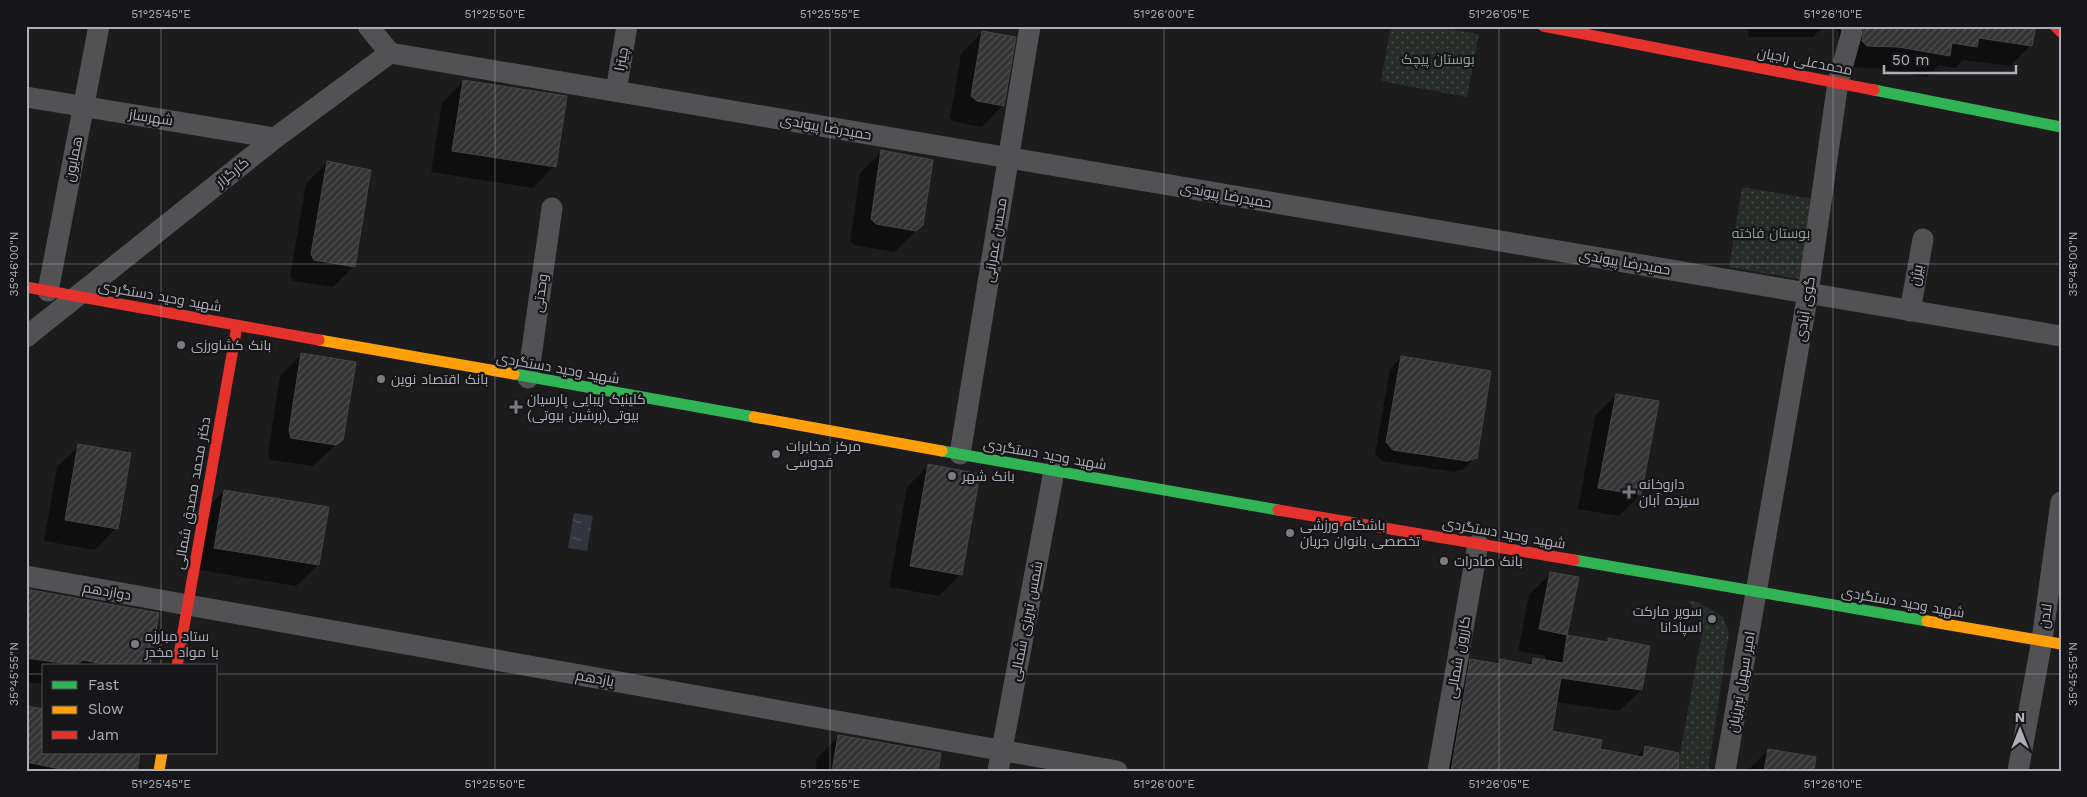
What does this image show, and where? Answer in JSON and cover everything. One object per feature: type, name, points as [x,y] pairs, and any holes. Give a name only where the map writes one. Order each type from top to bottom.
[{"type":"main road","name":"محمدعلی راجیان","points":[[1544,26],[1841,71],[2061,127]]},
{"type":"main road","points":[[2055,26],[2061,32]]},
{"type":"main road","points":[[1994,102],[2061,117]]},
{"type":"main road","name":"شهید وحید دستگردی","points":[[26,287],[1054,471],[2051,642]]},
{"type":"main road","name":"دکتر محمد مصدق شمالی","points":[[178,664],[237,326]]},
{"type":"main road","points":[[159,771],[162,754]]},
{"type":"street","name":"همایون","points":[[48,291],[99,26]]},
{"type":"street","points":[[368,26],[390,53]]},
{"type":"street","name":"چیترا","points":[[616,91],[627,26]]},
{"type":"street","name":"محسن عمرانی","points":[[960,454],[1030,26]]},
{"type":"street","name":"گوی آبادی","points":[[1757,592],[1808,293],[1841,71],[1852,32],[1851,26]]},
{"type":"street","name":"حمیدرضا پیوندی","points":[[390,53],[2061,336]]},
{"type":"street","name":"کارگزار","points":[[26,337],[275,138],[390,53]]},
{"type":"street","name":"شهرساز","points":[[26,97],[275,138]]},
{"type":"street","name":"وحدتی","points":[[528,378],[552,208]]},
{"type":"street","name":"بیژن","points":[[1910,311],[1923,239]]},
{"type":"street","name":"شمس تبریزی شمالی","points":[[1000,760],[1054,471]]},
{"type":"street","name":"لادن","points":[[2018,771],[2051,642],[2061,502]]},
{"type":"street","name":"کازرون شمالی","points":[[1438,771],[1478,544]]},
{"type":"street","name":"دوازدهم","points":[[26,576],[188,605]]},
{"type":"street","name":"امیر سهیل تبریزیان","points":[[1725,771],[1757,592]]},
{"type":"street","name":"یازدهم","points":[[188,605],[1000,760],[1117,771]]},
{"type":"green space","name":"بوستان پیچک","points":[[1391,26],[1434,26],[1479,34],[1467,97],[1381,81]]},
{"type":"green space","name":"بوستان فاخته","points":[[1742,187],[1813,199],[1799,279],[1729,267]]},
{"type":"green space","points":[[1689,601],[1697,602],[1723,617],[1729,633],[1708,771],[1677,771],[1703,627]]},
{"type":"water","points":[[574,513],[593,516],[587,551],[568,548]]},
{"type":"building","points":[[1864,26],[2036,26],[2032,46],[1979,38],[1977,47],[1952,43],[1950,56],[1898,47],[1867,46],[1862,41]]},
{"type":"building","points":[[982,31],[1016,37],[1004,106],[977,101],[971,96]]},
{"type":"building","points":[[463,80],[567,96],[556,167],[452,151]]},
{"type":"building","points":[[881,150],[933,160],[923,225],[916,231],[876,224],[871,219]]},
{"type":"building","points":[[327,161],[371,170],[355,267],[314,260],[311,254]]},
{"type":"building","points":[[301,353],[356,362],[343,440],[336,445],[291,438],[289,430]]},
{"type":"building","points":[[1401,356],[1491,371],[1477,458],[1467,461],[1393,450],[1386,442]]},
{"type":"building","points":[[1616,394],[1659,401],[1641,495],[1598,488]]},
{"type":"building","points":[[78,444],[131,453],[118,529],[65,520]]},
{"type":"building","points":[[928,464],[980,474],[962,575],[910,566]]},
{"type":"building","points":[[224,490],[329,507],[319,565],[214,548]]},
{"type":"building","points":[[1550,572],[1579,577],[1567,635],[1539,629]]},
{"type":"building","points":[[26,589],[159,613],[150,664],[104,664],[83,660],[77,664],[69,664],[26,658]]},
{"type":"building","points":[[1567,635],[1608,642],[1608,638],[1650,646],[1642,690],[1561,678],[1552,731],[1602,740],[1600,749],[1643,757],[1645,746],[1679,753],[1678,771],[1451,771],[1470,659],[1500,664],[1500,659],[1532,665],[1533,658],[1563,663]]},
{"type":"building","points":[[26,706],[42,709],[42,754],[140,754],[137,771],[70,771],[26,762]]},
{"type":"building","points":[[838,735],[941,753],[938,771],[832,771]]},
{"type":"building","points":[[1768,749],[1816,757],[1814,771],[1764,771]]},
{"type":"traffic: fast","points":[[1874,90],[2061,127]]},
{"type":"traffic: fast","points":[[514,374],[754,417]]},
{"type":"traffic: fast","points":[[942,451],[1278,510]]},
{"type":"traffic: fast","points":[[1574,560],[1927,621]]},
{"type":"traffic: slow","points":[[319,340],[514,374]]},
{"type":"traffic: slow","points":[[754,417],[942,451]]},
{"type":"traffic: slow","points":[[1927,621],[2061,644]]},
{"type":"traffic: slow","points":[[159,771],[162,754]]},
{"type":"traffic: jam","points":[[1543,26],[1874,90]]},
{"type":"traffic: jam","points":[[2055,26],[2061,32]]},
{"type":"traffic: jam","points":[[26,287],[319,340]]},
{"type":"traffic: jam","points":[[177,664],[237,326]]},
{"type":"traffic: jam","points":[[1278,510],[1574,560]]},
{"type":"place","name":"بانک کشاورزی","points":[[181,345]]},
{"type":"place","name":"بانک اقتصاد نوین","points":[[381,379]]},
{"type":"place","name":"کلینیک زیبایی پارسیان بیوتی(پرشین بیوتی)","points":[[516,407]]},
{"type":"place","name":"مرکز مخابرات قدوسی","points":[[776,454]]},
{"type":"place","name":"بانک شهر","points":[[952,476]]},
{"type":"place","name":"داروخانه سیزده آبان","points":[[1629,492]]},
{"type":"place","name":"باشگاه ورزشی تخصصی بانوان جریان","points":[[1290,533]]},
{"type":"place","name":"بانک صادرات","points":[[1444,561]]},
{"type":"place","name":"سوپر مارکت اسپادانا","points":[[1712,619]]},
{"type":"place","name":"ستاد مبارزه با مواد مخدر","points":[[135,644]]}]
